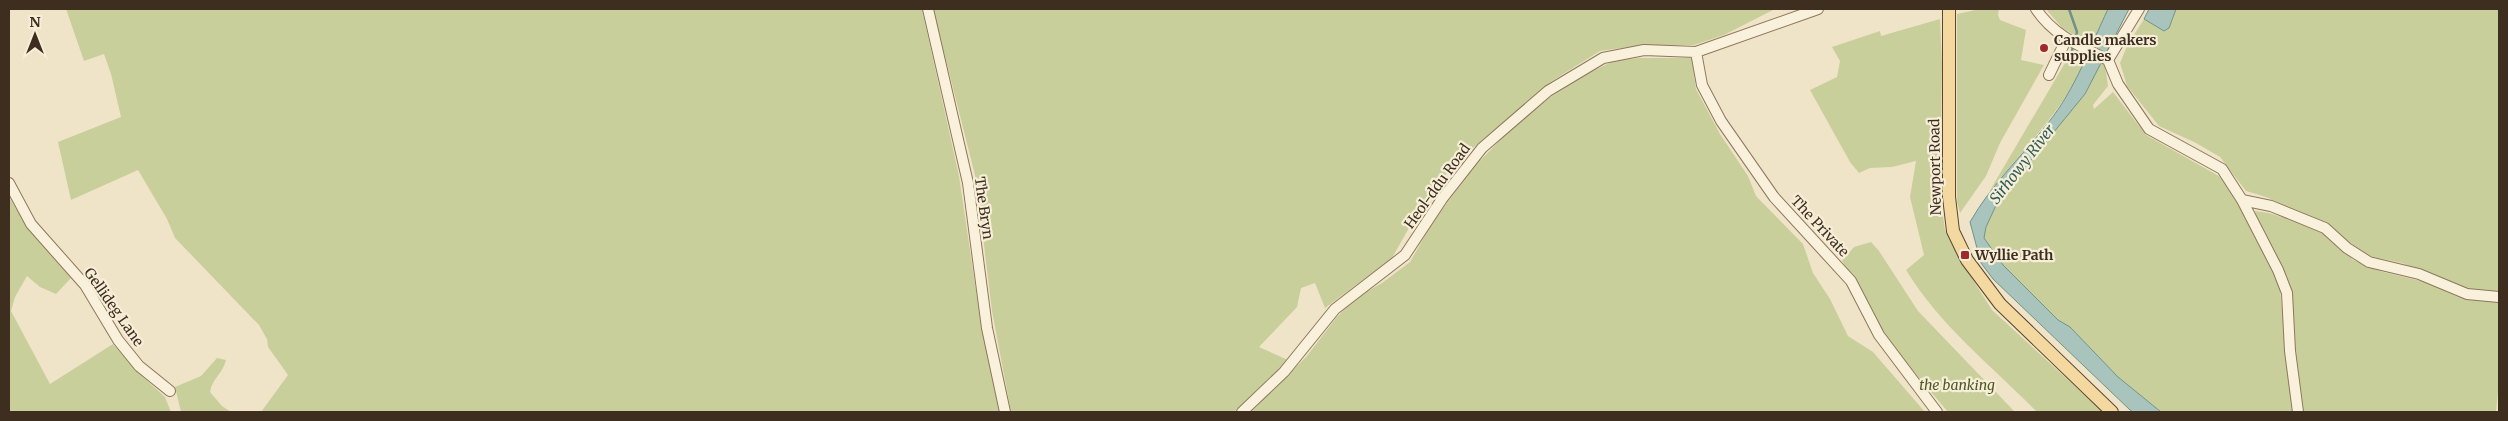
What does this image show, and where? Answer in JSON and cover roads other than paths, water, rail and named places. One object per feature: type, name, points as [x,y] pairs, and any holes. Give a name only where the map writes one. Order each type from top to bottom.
[{"type":"main road","name":"Newport Road","points":[[1949,9],[1949,197],[1953,231],[1967,260],[2000,304],[2112,412]]},
{"type":"street","name":"The Bryn","points":[[928,9],[968,183],[987,328],[1005,412]]},
{"type":"street","points":[[1780,9],[1786,18],[1818,9]]},
{"type":"street","points":[[2036,9],[2046,23],[2067,40],[2108,60],[2118,84],[2149,129],[2222,169],[2242,200],[2278,270],[2286,293],[2290,351],[2298,412]]},
{"type":"street","points":[[2108,60],[2139,9]]},
{"type":"street","name":"Heol-ddu Road","points":[[1242,412],[1284,372],[1335,309],[1405,256],[1442,199],[1476,155],[1548,91],[1603,58],[1644,50],[1696,52],[1712,48],[1786,18]]},
{"type":"street","points":[[2050,75],[2067,40]]},
{"type":"street","name":"The Private","points":[[1696,52],[1702,85],[1720,121],[1774,197],[1851,281],[1879,335],[1937,412]]},
{"type":"street","name":"Gellideg Lane","points":[[9,183],[31,224],[85,286],[118,340],[139,366],[170,391]]},
{"type":"street","points":[[2242,200],[2271,206],[2325,228],[2347,248],[2369,262],[2419,274],[2466,294],[2499,298]]},
{"type":"water","name":"Sirhowy River","points":[[2108,9],[2129,9],[2085,94],[1999,199],[1986,227],[1984,238],[2003,265],[2058,320],[2070,327],[2118,377],[2161,412],[2133,412],[2130,410],[1993,279],[1981,263],[1970,222],[1997,183],[2058,110],[2081,68]]},
{"type":"water","points":[[2149,9],[2176,9],[2169,28],[2164,31],[2144,19]]},
{"type":"waterway","points":[[2069,9],[2077,32],[2075,41]]},
{"type":"waterway","points":[[2071,56],[2073,46]]},
{"type":"place","name":"Candle makers supplies","points":[[2044,48]]},
{"type":"place","name":"Wyllie Path","points":[[1965,255]]},
{"type":"park label","name":"the banking","points":[[1957,385]]}]
